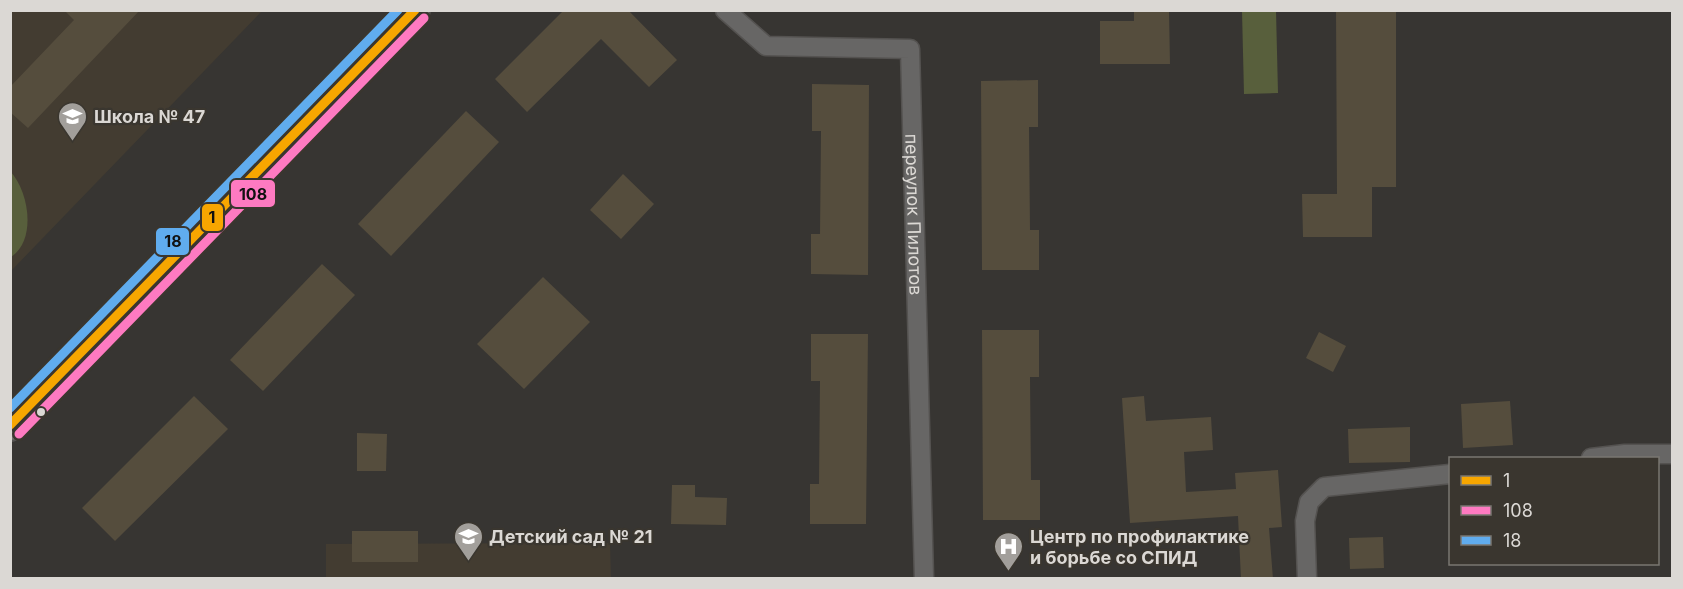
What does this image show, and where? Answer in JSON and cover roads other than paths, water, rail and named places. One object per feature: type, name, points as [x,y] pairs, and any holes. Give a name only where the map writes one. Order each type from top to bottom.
[{"type":"main road","points":[[10,426],[415,10]]},
{"type":"street","name":"переулок Пилотов","points":[[725,10],[766,46],[910,49],[924,579]]},
{"type":"street","points":[[1605,457],[1626,454],[1672,454]]},
{"type":"street","points":[[1307,579],[1305,521],[1309,502],[1324,487],[1449,474]]},
{"type":"place","name":"Школа № 47","points":[[73,142]]},
{"type":"place","name":"Детский сад № 21","points":[[468,562]]},
{"type":"place","name":"Центр по профилактике и борьбе со СПИД","points":[[1009,572]]}]
